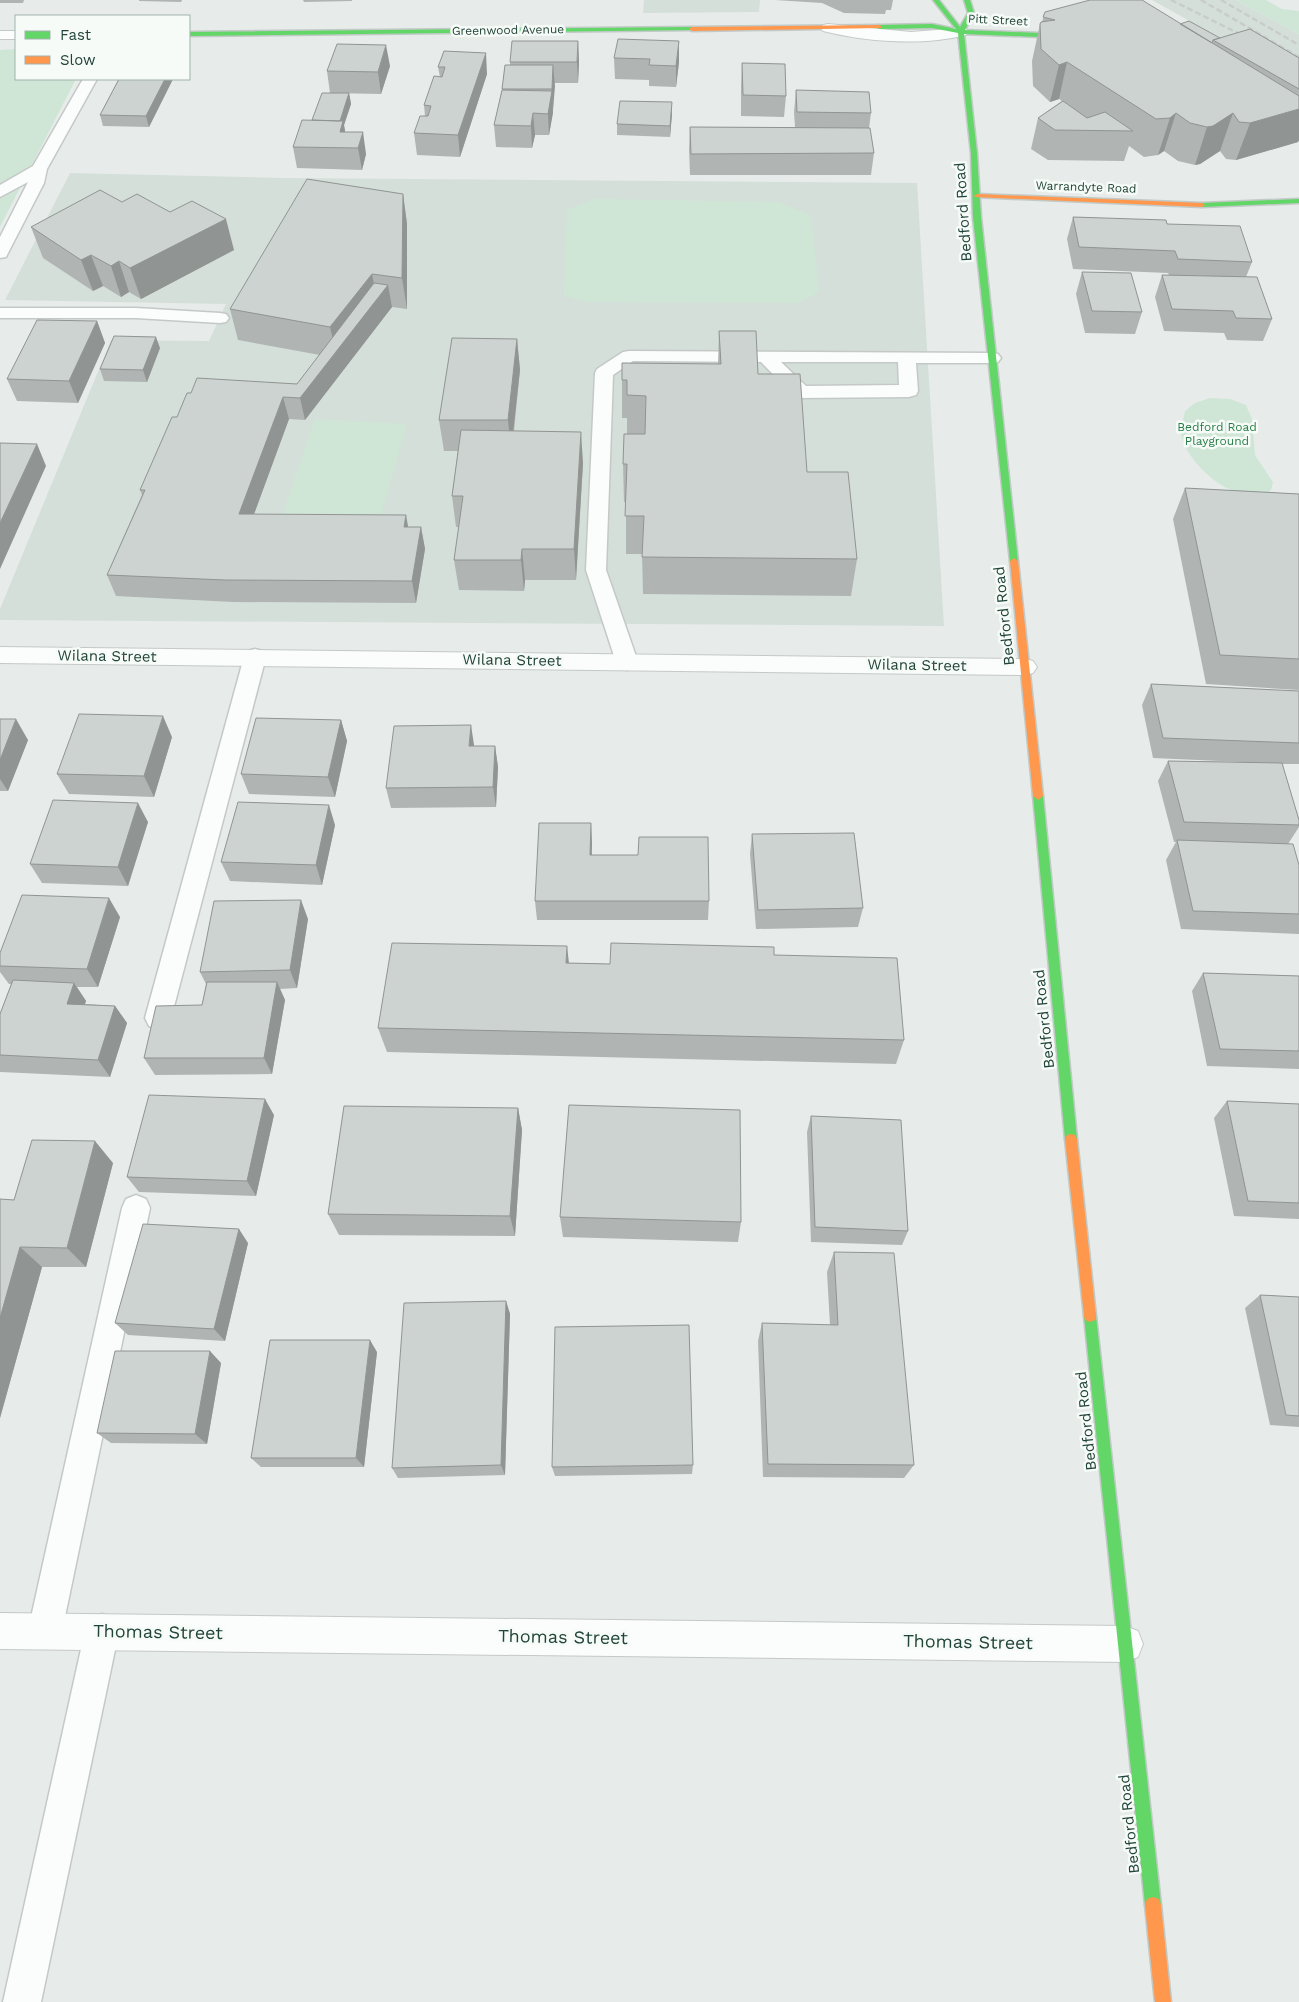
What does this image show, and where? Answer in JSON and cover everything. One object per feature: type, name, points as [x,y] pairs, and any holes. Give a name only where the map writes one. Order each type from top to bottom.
[{"type":"main road","points":[[936,0],[961,32],[971,13],[967,0]]},
{"type":"main road","name":"Pitt Street","points":[[961,32],[1039,35],[1081,23]]},
{"type":"main road","name":"Greenwood Avenue","points":[[190,34],[828,28]]},
{"type":"main road","name":"Bedford Road","points":[[961,32],[1067,1098],[1163,2002]]},
{"type":"main road","name":"Warrandyte Road","points":[[977,196],[1193,205],[1299,201]]},
{"type":"main road","name":"Warrandyte Road","points":[[1193,205],[1263,214]]},
{"type":"street","name":"Greenwood Avenue","points":[[828,28],[912,38],[933,37],[961,32]]},
{"type":"street","points":[[0,35],[15,35]]},
{"type":"street","name":"Wilana Street","points":[[0,655],[1025,666]]},
{"type":"street","name":"Thomas Street","points":[[0,1631],[1125,1644]]},
{"type":"lane","points":[[0,253],[36,183],[39,169],[89,80]]},
{"type":"lane","points":[[0,192],[39,169]]},
{"type":"lane","points":[[0,313],[136,314],[220,318]]},
{"type":"lane","points":[[627,662],[596,570],[604,373],[629,356],[906,356],[992,358]]},
{"type":"lane","points":[[766,357],[801,392],[909,391],[906,356]]},
{"type":"lane","points":[[158,1018],[255,657]]},
{"type":"lane","points":[[45,1631],[136,1208]]},
{"type":"lane","points":[[22,2002],[102,1631]]},
{"type":"shaded area","points":[[644,0],[760,0],[759,12],[643,13]]},
{"type":"shaded area","points":[[1152,0],[1236,0],[1299,34],[1299,82]]},
{"type":"shaded area","points":[[70,173],[283,178],[917,183],[944,626],[0,620],[0,609],[111,340],[209,341],[226,304],[5,300]]},
{"type":"green space","points":[[1236,0],[1266,0],[1282,9],[1299,11],[1299,34]]},
{"type":"green space","points":[[15,49],[15,80],[75,80],[0,227],[0,50]]},
{"type":"green space","points":[[594,199],[778,202],[811,215],[819,292],[798,303],[587,302],[564,296],[567,210]]},
{"type":"green space","name":"Bedford Road Playground","points":[[1210,398],[1230,399],[1246,405],[1252,419],[1255,455],[1273,482],[1271,490],[1266,495],[1235,491],[1218,483],[1201,468],[1188,451],[1181,434],[1185,411],[1195,403]]},
{"type":"green space","points":[[315,419],[407,424],[377,530],[279,525]]},
{"type":"building","points":[[1090,0],[1142,0],[1299,96],[1299,109],[1250,123],[1239,122],[1233,113],[1213,126],[1207,127],[1190,123],[1176,113],[1170,118],[1156,119],[1067,62],[1059,65],[1041,49],[1040,24],[1041,22],[1055,20],[1043,17],[1045,12]]},
{"type":"building","points":[[1189,21],[1220,38],[1213,40],[1212,43],[1180,24]]},
{"type":"building","points":[[1250,29],[1299,58],[1299,89],[1213,40]]},
{"type":"building","points":[[618,39],[679,41],[676,66],[649,65],[650,59],[614,58]]},
{"type":"building","points":[[512,41],[578,41],[577,62],[510,62]]},
{"type":"building","points":[[337,44],[386,45],[378,72],[327,71]]},
{"type":"building","points":[[444,51],[486,53],[458,135],[414,133],[420,116],[428,116],[431,106],[424,105],[434,76],[442,77],[445,67],[438,67]]},
{"type":"building","points":[[742,63],[785,64],[786,96],[743,95]]},
{"type":"building","points":[[505,65],[553,65],[552,89],[502,89]]},
{"type":"building","points":[[118,80],[164,80],[146,116],[100,115]]},
{"type":"building","points":[[502,90],[552,91],[548,114],[533,113],[531,126],[494,125]]},
{"type":"building","points":[[796,90],[869,92],[871,113],[797,112]]},
{"type":"building","points":[[322,93],[349,93],[340,121],[312,120]]},
{"type":"building","points":[[620,101],[672,102],[670,126],[617,124]]},
{"type":"building","points":[[1063,101],[1087,118],[1105,112],[1133,131],[1055,130],[1038,118]]},
{"type":"building","points":[[302,120],[343,121],[340,132],[363,132],[358,148],[293,147]]},
{"type":"building","points":[[690,127],[870,128],[874,153],[691,154]]},
{"type":"building","points":[[307,179],[403,194],[402,278],[372,274],[330,327],[230,309]]},
{"type":"building","points":[[100,190],[122,202],[137,194],[170,212],[192,201],[226,219],[130,268],[119,261],[111,266],[91,255],[81,260],[31,227]]},
{"type":"building","points":[[1073,217],[1166,220],[1167,224],[1240,226],[1252,262],[1178,259],[1175,251],[1079,247]]},
{"type":"building","points":[[1082,272],[1131,273],[1142,312],[1092,311]]},
{"type":"building","points":[[1162,275],[1257,277],[1272,319],[1236,318],[1233,311],[1172,309]]},
{"type":"building","points":[[374,283],[388,285],[300,398],[283,397],[239,514],[406,515],[404,527],[421,527],[412,581],[225,580],[107,575],[145,490],[140,490],[172,417],[177,417],[187,393],[191,393],[197,378],[297,384]]},
{"type":"building","points":[[37,320],[97,321],[69,381],[7,379]]},
{"type":"building","points":[[719,331],[756,331],[758,374],[800,374],[807,472],[848,472],[857,559],[642,557],[644,516],[625,516],[627,464],[623,464],[624,434],[645,434],[646,396],[627,395],[627,380],[622,380],[622,363],[721,364]]},
{"type":"building","points":[[114,336],[156,337],[143,370],[100,369]]},
{"type":"building","points":[[452,338],[517,339],[508,420],[439,420]]},
{"type":"building","points":[[461,430],[581,432],[574,549],[522,549],[521,560],[454,560],[463,496],[452,496]]},
{"type":"building","points":[[0,443],[37,444],[0,523]]},
{"type":"building","points":[[1185,488],[1299,494],[1299,659],[1220,655]]},
{"type":"building","points":[[1151,684],[1299,691],[1299,743],[1163,738]]},
{"type":"building","points":[[79,714],[163,716],[144,776],[57,774]]},
{"type":"building","points":[[256,718],[341,720],[328,777],[241,774]]},
{"type":"building","points":[[0,719],[16,719],[0,760]]},
{"type":"building","points":[[471,725],[469,746],[495,746],[493,787],[386,788],[394,726]]},
{"type":"building","points":[[1168,761],[1282,763],[1299,825],[1184,822]]},
{"type":"building","points":[[53,800],[138,803],[118,867],[30,864]]},
{"type":"building","points":[[238,802],[329,805],[316,865],[221,862]]},
{"type":"building","points":[[539,823],[591,823],[590,855],[638,855],[639,837],[708,837],[709,901],[535,901]]},
{"type":"building","points":[[854,833],[863,908],[758,910],[752,834]]},
{"type":"building","points":[[1177,840],[1293,844],[1299,865],[1299,914],[1193,911]]},
{"type":"building","points":[[22,895],[109,898],[87,969],[0,966],[0,953]]},
{"type":"building","points":[[301,900],[290,970],[200,972],[214,901]]},
{"type":"building","points":[[392,943],[567,946],[566,963],[610,964],[611,943],[774,947],[774,955],[897,958],[904,1040],[378,1028]]},
{"type":"building","points":[[1203,973],[1299,976],[1299,1051],[1220,1049]]},
{"type":"building","points":[[13,980],[74,983],[67,1004],[115,1006],[98,1060],[0,1055],[0,1014]]},
{"type":"building","points":[[207,982],[277,982],[264,1058],[144,1058],[156,1006],[202,1005]]},
{"type":"building","points":[[149,1095],[265,1099],[247,1181],[127,1177]]},
{"type":"building","points":[[1227,1101],[1299,1104],[1299,1203],[1248,1201]]},
{"type":"building","points":[[569,1105],[740,1110],[741,1222],[560,1217]]},
{"type":"building","points":[[344,1106],[518,1108],[510,1216],[328,1214]]},
{"type":"building","points":[[811,1116],[901,1120],[908,1231],[815,1227]]},
{"type":"building","points":[[32,1140],[95,1141],[67,1248],[20,1247],[0,1318],[0,1199],[14,1200]]},
{"type":"building","points":[[143,1224],[239,1229],[214,1329],[115,1323]]},
{"type":"building","points":[[834,1252],[894,1253],[914,1465],[768,1464],[762,1323],[838,1325]]},
{"type":"building","points":[[1260,1295],[1299,1297],[1299,1416],[1286,1415]]},
{"type":"building","points":[[506,1301],[501,1465],[392,1468],[404,1303]]},
{"type":"building","points":[[689,1325],[693,1465],[552,1467],[555,1327]]},
{"type":"building","points":[[270,1340],[370,1340],[356,1458],[251,1458]]},
{"type":"building","points":[[115,1351],[210,1351],[195,1434],[97,1433]]},
{"type":"railway","points":[[1171,0],[1250,39]]},
{"type":"railway","points":[[1201,0],[1299,57]]},
{"type":"railway","points":[[1221,0],[1299,45]]},
{"type":"traffic: fast","points":[[936,0],[961,32]]},
{"type":"traffic: fast","points":[[961,32],[971,13],[967,0]]},
{"type":"traffic: fast","points":[[879,27],[932,26],[961,32],[1039,35],[1073,26]]},
{"type":"traffic: fast","points":[[190,34],[692,29]]},
{"type":"traffic: fast","points":[[961,32],[974,153],[977,217],[1014,561]]},
{"type":"traffic: fast","points":[[1202,205],[1299,201]]},
{"type":"traffic: fast","points":[[1038,796],[1071,1139]]},
{"type":"traffic: fast","points":[[1090,1316],[1153,1905]]},
{"type":"traffic: slow","points":[[692,29],[879,27]]},
{"type":"traffic: slow","points":[[977,196],[1202,205]]},
{"type":"traffic: slow","points":[[1014,561],[1038,796]]},
{"type":"traffic: slow","points":[[1071,1139],[1090,1316]]},
{"type":"traffic: slow","points":[[1153,1905],[1163,2002]]}]
